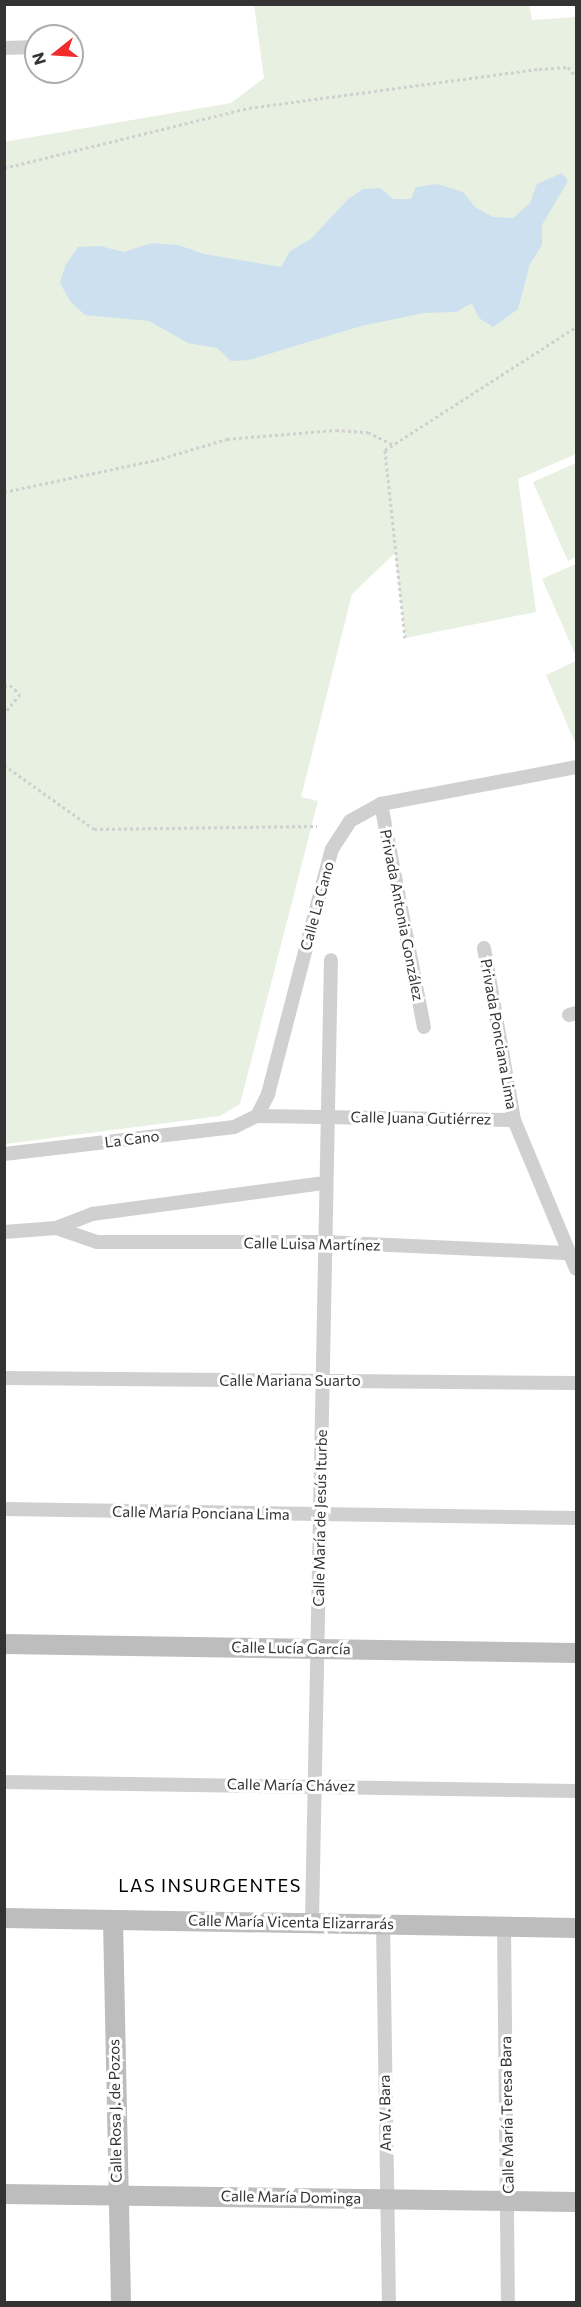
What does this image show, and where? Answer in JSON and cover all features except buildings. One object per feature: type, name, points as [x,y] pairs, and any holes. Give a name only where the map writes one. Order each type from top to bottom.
[{"type":"street","points":[[4,48],[24,47]]},
{"type":"street","name":"Calle La Cano","points":[[257,1116],[268,1094],[332,849],[350,821],[381,804],[576,767]]},
{"type":"street","name":"Privada Antonia González","points":[[381,804],[424,1027]]},
{"type":"street","name":"Privada Ponciana Lima","points":[[484,948],[514,1120],[576,1269]]},
{"type":"street","name":"Calle María de Jesús Iturbe","points":[[312,1921],[331,960]]},
{"type":"street","name":"Calle Juana Gutiérrez","points":[[257,1116],[328,1115],[514,1120]]},
{"type":"street","name":"La Cano","points":[[4,1155],[234,1127],[257,1116]]},
{"type":"street","name":"Calle Luisa Martínez","points":[[4,1232],[56,1228],[92,1214],[325,1183]]},
{"type":"street","name":"Calle Luisa Martínez","points":[[56,1228],[97,1242],[324,1242],[570,1253]]},
{"type":"street","name":"Calle Mariana Suarto","points":[[4,1378],[576,1383]]},
{"type":"street","name":"Calle María Ponciana Lima","points":[[4,1509],[576,1518]]},
{"type":"street","name":"Calle Lucía García","points":[[4,1644],[576,1653]]},
{"type":"street","name":"Calle María Chávez","points":[[4,1782],[314,1785],[576,1791]]},
{"type":"street","name":"Calle María Vicenta Elizarrarás","points":[[4,1918],[312,1921],[576,1928]]},
{"type":"street","name":"Calle Rosa J. de Pozos","points":[[113,1920],[116,2195],[121,2302]]},
{"type":"street","name":"Ana V. Bara","points":[[383,1923],[389,2302]]},
{"type":"street","name":"Calle María Teresa Bara","points":[[504,1927],[508,2302]]},
{"type":"street","name":"Calle María Dominga","points":[[4,2194],[576,2202]]},
{"type":"path","points":[[4,168],[249,108],[539,69],[568,67],[576,77]]},
{"type":"path","points":[[405,638],[385,450],[576,327]]},
{"type":"path","points":[[4,492],[156,460],[227,439],[336,429],[368,432],[393,445]]},
{"type":"path","points":[[4,686],[10,685],[20,694],[4,714]]},
{"type":"path","points":[[4,765],[94,829],[317,826]]},
{"type":"green space","points":[[529,4],[532,20],[576,17],[576,454],[518,479],[536,612],[405,638],[395,553],[352,594],[301,797],[318,801],[240,1104],[220,1116],[5,1144],[4,142],[231,103],[264,78],[254,5]]},
{"type":"green space","points":[[576,463],[576,557],[568,561],[533,482]]},
{"type":"green space","points":[[576,564],[576,656],[542,579]]},
{"type":"green space","points":[[576,661],[576,745],[546,675]]},
{"type":"water","points":[[562,173],[568,181],[542,225],[542,245],[530,264],[518,309],[493,327],[479,318],[472,303],[456,312],[424,313],[361,326],[249,360],[231,361],[217,348],[188,343],[149,321],[85,315],[70,301],[60,283],[65,266],[78,247],[100,246],[124,252],[152,243],[178,245],[204,254],[281,267],[290,251],[311,239],[348,199],[363,189],[380,188],[393,199],[411,199],[416,187],[438,184],[463,192],[475,207],[493,217],[513,218],[530,203],[537,184]]},
{"type":"district","name":"LAS INSURGENTES","points":[[210,1885]]}]
